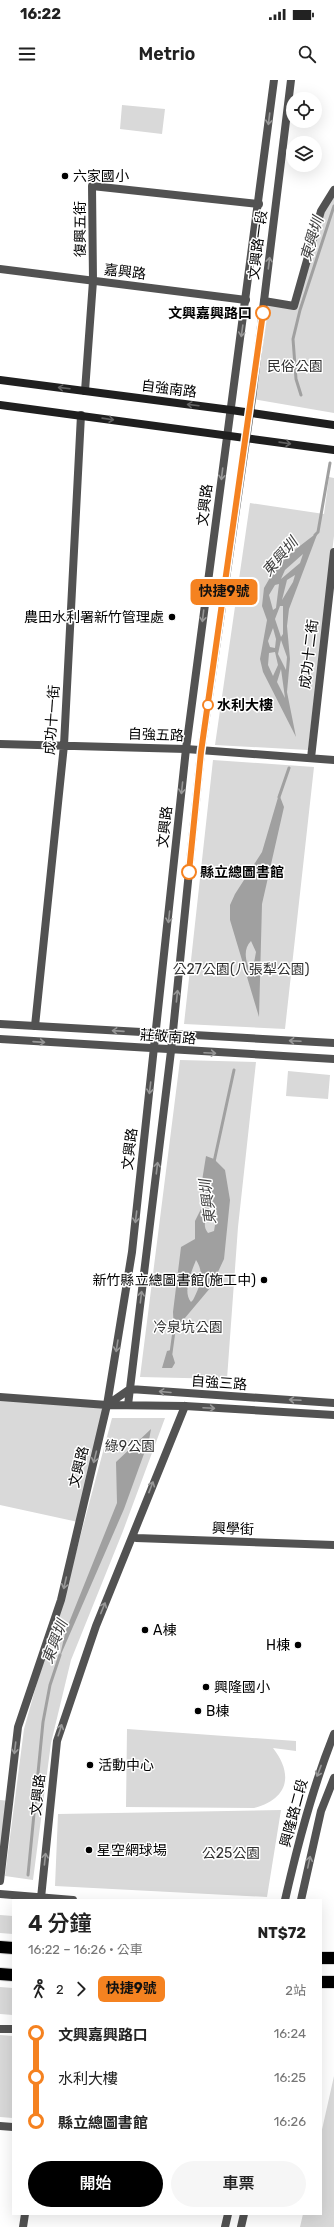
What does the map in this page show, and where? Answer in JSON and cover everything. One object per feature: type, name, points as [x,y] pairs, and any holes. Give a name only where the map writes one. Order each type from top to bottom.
[{"type":"highway","points":[[0,1947],[12,1948]]},
{"type":"highway","points":[[322,1958],[334,1958]]},
{"type":"highway","points":[[0,1974],[12,1975]]},
{"type":"highway","points":[[322,1982],[334,1982]]},
{"type":"main road","name":"自強南路","points":[[0,380],[250,412],[334,425]]},
{"type":"main road","points":[[0,405],[334,450]]},
{"type":"street","name":"文興路一段","points":[[232,410],[274,80]]},
{"type":"street","name":"文興路一段","points":[[250,412],[292,80]]},
{"type":"street","name":"復興五街","points":[[85,391],[93,281],[92,186],[259,204]]},
{"type":"street","points":[[264,301],[294,306],[321,211],[334,190]]},
{"type":"street","name":"嘉興路","points":[[0,269],[246,300]]},
{"type":"street","name":"文興路","points":[[0,1881],[18,1727],[61,1600],[108,1405],[132,1252],[186,749],[227,435],[232,410]]},
{"type":"street","name":"文興路","points":[[128,1405],[173,1035],[201,752],[250,412]]},
{"type":"street","name":"成功十一街","points":[[35,1026],[64,745],[81,415]]},
{"type":"street","name":"成功十二街","points":[[311,758],[334,552]]},
{"type":"street","name":"自強五路","points":[[0,744],[186,749],[201,752],[334,760]]},
{"type":"street","name":"莊敬南路","points":[[0,1024],[334,1043]]},
{"type":"street","name":"莊敬南路","points":[[0,1039],[171,1051],[334,1059]]},
{"type":"street","points":[[108,1405],[130,1389]]},
{"type":"street","name":"自強三路","points":[[130,1389],[334,1403]]},
{"type":"street","name":"自強三路","points":[[0,1397],[108,1405],[185,1406],[334,1415]]},
{"type":"street","name":"文興路","points":[[41,1898],[57,1741],[96,1626],[185,1406]]},
{"type":"street","name":"興學街","points":[[133,1535],[136,1538],[334,1545]]},
{"type":"street","name":"興隆路二段","points":[[285,1899],[305,1815],[317,1775],[334,1734]]},
{"type":"street","name":"興隆路二段","points":[[301,1899],[321,1812],[334,1778]]},
{"type":"street","points":[[0,1894],[57,1899]]},
{"type":"street","points":[[0,2029],[12,2029]]},
{"type":"street","points":[[0,2126],[12,2127]]},
{"type":"street","points":[[23,2227],[25,2215]]},
{"type":"street","points":[[225,2227],[228,2215]]},
{"type":"street","points":[[241,2227],[244,2215]]},
{"type":"green space","points":[[122,105],[165,109],[162,134],[120,129]]},
{"type":"green space","name":"民俗公園","points":[[334,190],[334,413],[252,399],[264,301],[294,306],[321,211]]},
{"type":"green space","points":[[329,477],[334,478],[334,536],[308,750],[215,745],[250,503],[324,514]]},
{"type":"green space","name":"公27公園(八張犁公園)","points":[[213,760],[314,767],[285,1029],[184,1024]]},
{"type":"green space","name":"冷泉坑公園","points":[[180,1060],[256,1062],[238,1227],[227,1379],[140,1377]]},
{"type":"green space","points":[[288,1071],[330,1075],[328,1099],[286,1096]]},
{"type":"green space","points":[[0,1397],[107,1405],[78,1522],[0,1505]]},
{"type":"green space","name":"綠9公園","points":[[112,1418],[165,1418],[123,1531],[71,1660],[51,1743],[33,1880],[5,1876],[24,1729],[40,1672],[59,1616]]},
{"type":"green space","points":[[127,1729],[296,1741],[296,1751],[273,1748],[280,1758],[284,1768],[284,1785],[274,1799],[254,1808],[126,1807]]},
{"type":"green space","points":[[0,1800],[9,1801],[0,1881]]},
{"type":"green space","name":"公25公園","points":[[281,1810],[267,1897],[55,1886],[58,1814]]},
{"type":"green space","points":[[0,1915],[12,1916],[12,1934],[0,1933]]},
{"type":"green space","points":[[0,1987],[12,1988],[12,2015],[0,2014]]},
{"type":"green space","points":[[0,2035],[12,2036],[12,2118],[0,2117]]},
{"type":"green space","points":[[334,2076],[334,2227],[300,2227],[303,2215],[322,2215],[322,2130]]},
{"type":"water","points":[[318,532],[289,609],[287,626],[290,659],[287,692],[296,737],[263,672],[260,659],[267,620],[262,606],[264,588],[279,562]],"holes":[[[303,554],[300,563],[281,579],[285,570]],[[295,575],[293,582],[282,600],[287,580]],[[279,584],[276,608],[273,610],[269,595],[275,585]],[[280,606],[283,606],[283,634],[281,637],[275,619]],[[273,628],[276,639],[275,648],[270,647],[268,641]],[[281,640],[287,657],[286,670],[278,654]],[[275,652],[278,665],[273,676],[268,665],[269,653]],[[281,669],[285,698],[277,682]]]},
{"type":"water","points":[[279,794],[284,807],[262,904],[259,1017],[230,920],[230,905],[235,894],[262,852]],"holes":[[[251,941],[256,952],[252,974],[246,957],[248,945]]]},
{"type":"water","points":[[206,1156],[214,1159],[225,1170],[230,1200],[224,1259],[211,1287],[174,1331],[173,1312],[181,1247],[195,1239],[195,1221],[203,1205],[201,1187]],"holes":[[[212,1209],[215,1209],[217,1213],[214,1231],[208,1233],[205,1224]],[[196,1260],[199,1265],[201,1275],[198,1290],[191,1302],[187,1292],[190,1275]]]},
{"type":"water","points":[[171,1350],[175,1363],[172,1368],[162,1368],[167,1351]]},
{"type":"water","points":[[151,1429],[149,1440],[124,1509],[59,1659],[66,1630],[117,1503],[116,1462]]},
{"type":"waterway","name":"東興圳","points":[[301,395],[296,379],[293,339],[300,310],[334,206]]},
{"type":"waterway","name":"東興圳","points":[[315,535],[318,532],[330,463]]},
{"type":"waterway","name":"東興圳","points":[[279,797],[289,768]]},
{"type":"waterway","name":"東興圳","points":[[214,1162],[234,1070]]},
{"type":"waterway","name":"東興圳","points":[[171,1353],[174,1331],[177,1327]]},
{"type":"waterway","name":"東興圳","points":[[28,1875],[43,1722],[50,1685],[60,1655]]},
{"type":"bus line","name":"快捷9號","points":[[189,872],[201,752],[263,313]]},
{"type":"place","name":"六家國小","points":[[65,176]]},
{"type":"place","name":"文興嘉興路口","points":[[263,313]]},
{"type":"place","name":"農田水利署新竹管理處","points":[[172,617]]},
{"type":"place","name":"水利大樓","points":[[208,705]]},
{"type":"place","name":"縣立總圖書館","points":[[189,872]]},
{"type":"place","name":"新竹縣立總圖書館(施工中)","points":[[264,1280]]},
{"type":"place","name":"A棟","points":[[145,1630]]},
{"type":"place","name":"H棟","points":[[298,1645]]},
{"type":"place","name":"興隆國小","points":[[206,1687]]},
{"type":"place","name":"B棟","points":[[198,1711]]},
{"type":"place","name":"活動中心","points":[[90,1765]]},
{"type":"place","name":"星空網球場","points":[[89,1850]]}]
